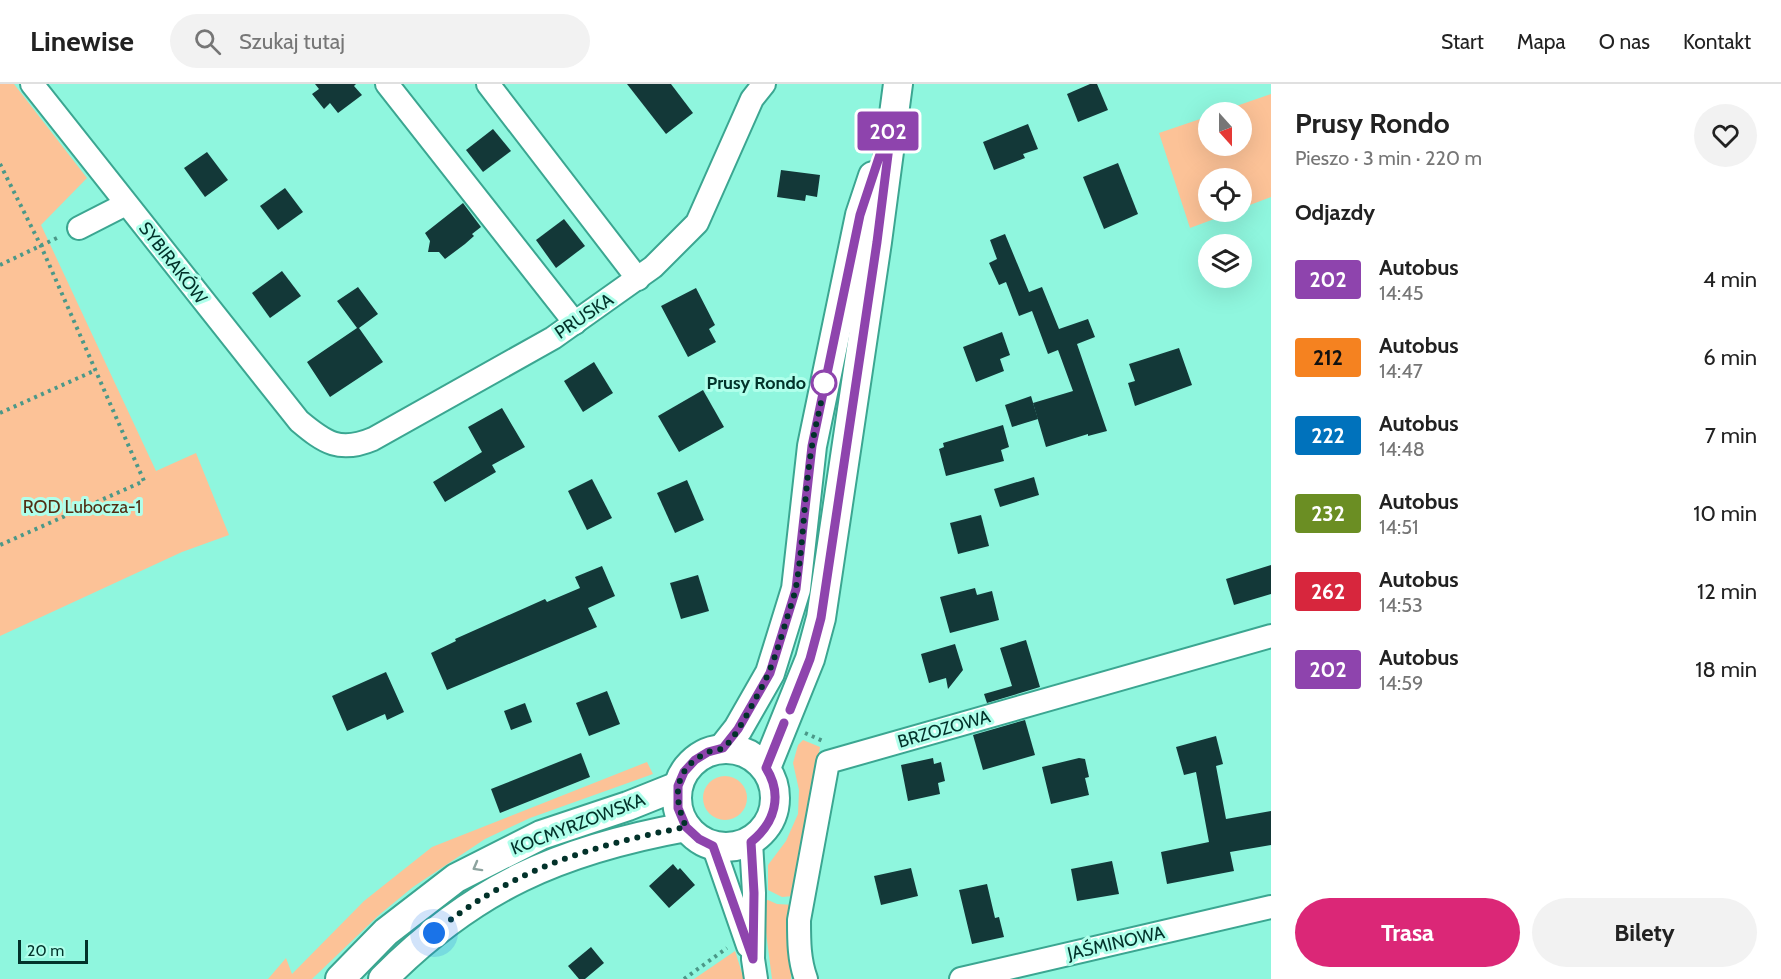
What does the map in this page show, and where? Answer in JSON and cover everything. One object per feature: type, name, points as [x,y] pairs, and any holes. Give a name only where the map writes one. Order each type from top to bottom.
[{"type":"main road","points":[[766,768],[810,659],[821,618],[898,84]]},
{"type":"main road","points":[[723,748],[738,729],[770,673],[796,589],[812,446],[829,358],[860,215],[893,115]]},
{"type":"main road","points":[[723,748],[739,750],[753,756],[766,768],[773,780],[776,795],[774,811],[768,825],[751,842],[728,848],[713,846],[699,839],[686,827],[678,808],[678,786],[684,772],[695,760],[708,752],[723,748]]},
{"type":"main road","name":"KOCMYRZOWSKA","points":[[340,979],[386,932],[456,879],[540,835],[628,806],[678,786]]},
{"type":"main road","name":"KOCMYRZOWSKA","points":[[383,979],[404,958],[449,921],[493,891],[540,867],[585,850],[635,836],[686,827]]},
{"type":"street","name":"SYBIRAKÓW","points":[[32,84],[299,421],[318,438]]},
{"type":"street","points":[[387,84],[575,323]]},
{"type":"street","points":[[488,84],[638,279]]},
{"type":"street","name":"PRUSKA","points":[[318,438],[345,446],[359,445],[373,439],[553,338],[638,279],[697,224],[752,99],[764,84]]},
{"type":"street","points":[[79,228],[126,204]]},
{"type":"street","name":"BRZOZOWA","points":[[806,979],[799,944],[799,920],[828,762],[1271,636]]},
{"type":"street","points":[[751,842],[755,969]]},
{"type":"street","points":[[713,846],[755,969]]},
{"type":"street","name":"JAŚMINOWA","points":[[960,979],[1271,907]]},
{"type":"path","points":[[0,164],[41,246],[144,481],[0,545]]},
{"type":"path","points":[[0,265],[79,228]]},
{"type":"path","points":[[0,413],[96,370]]},
{"type":"path","points":[[803,732],[829,744]]},
{"type":"path","points":[[684,979],[732,944]]},
{"type":"green space","name":"ROD Lubocza-1","points":[[0,84],[14,84],[87,178],[41,225],[156,471],[196,453],[229,535],[182,552],[0,636]]},
{"type":"green space","points":[[1271,94],[1271,197],[1252,204],[1252,168],[1198,168],[1198,222],[1206,222],[1190,228],[1159,133],[1198,120],[1198,156],[1252,156],[1252,102],[1248,102]]},
{"type":"green space","points":[[803,740],[820,747],[794,896],[782,897],[768,890],[768,865],[786,841],[798,814],[799,790],[793,763],[798,745]]},
{"type":"green space","points":[[647,762],[653,774],[530,818],[485,839],[413,887],[379,915],[312,979],[268,979],[286,958],[292,974],[364,901],[432,847]]},
{"type":"green space","points":[[725,776],[740,783],[747,798],[740,813],[725,820],[710,813],[703,798],[710,783]]},
{"type":"green space","points":[[768,900],[777,904],[794,905],[791,979],[772,979],[762,901]]},
{"type":"green space","points":[[735,951],[744,979],[694,979]]},
{"type":"building","points":[[315,84],[356,84],[354,86],[362,95],[338,113],[330,103],[324,109],[312,94],[319,89]]},
{"type":"building","points":[[627,84],[671,84],[693,113],[666,134]]},
{"type":"building","points":[[1090,84],[1097,84],[1108,110],[1078,122],[1067,94]]},
{"type":"building","points":[[1028,124],[1038,149],[1023,154],[1025,158],[994,170],[983,142]]},
{"type":"building","points":[[493,129],[511,151],[483,172],[466,150]]},
{"type":"building","points":[[207,152],[228,180],[205,197],[184,168]]},
{"type":"building","points":[[1118,163],[1138,214],[1104,229],[1083,177]]},
{"type":"building","points":[[781,170],[820,175],[817,197],[806,195],[805,201],[777,197]]},
{"type":"building","points":[[285,188],[303,212],[278,230],[260,206]]},
{"type":"building","points":[[463,203],[481,227],[465,244],[445,259],[439,252],[428,252],[430,241],[425,233]]},
{"type":"building","points":[[564,219],[585,246],[556,268],[536,240]]},
{"type":"building","points":[[1005,234],[1029,292],[1042,287],[1059,329],[1088,319],[1095,337],[1077,344],[1107,431],[1088,436],[1088,434],[1046,447],[1033,403],[1073,391],[1058,350],[1048,354],[1032,311],[1019,316],[1006,282],[999,285],[989,263],[997,259],[990,240]]},
{"type":"building","points":[[282,271],[301,296],[270,318],[252,293]]},
{"type":"building","points":[[358,287],[378,314],[359,328],[383,362],[330,397],[307,362],[357,328],[337,301]]},
{"type":"building","points":[[696,288],[715,325],[709,329],[716,342],[688,357],[661,306]]},
{"type":"building","points":[[1002,332],[1010,355],[1000,359],[1004,371],[976,382],[963,347]]},
{"type":"building","points":[[1179,348],[1192,385],[1135,406],[1128,383],[1135,381],[1129,364]]},
{"type":"building","points":[[594,362],[613,393],[583,412],[564,381]]},
{"type":"building","points":[[703,390],[724,427],[679,452],[658,416]]},
{"type":"building","points":[[1031,396],[1038,419],[1012,427],[1005,405]]},
{"type":"building","points":[[502,408],[525,447],[492,465],[496,472],[445,502],[433,482],[482,452],[468,427]]},
{"type":"building","points":[[1003,425],[1009,447],[1001,450],[1004,461],[946,476],[939,449],[944,447],[943,443]]},
{"type":"building","points":[[1034,477],[1039,495],[1000,507],[994,489]]},
{"type":"building","points":[[592,479],[612,518],[587,530],[568,491]]},
{"type":"building","points":[[687,480],[704,520],[675,533],[657,493]]},
{"type":"building","points":[[981,515],[989,546],[958,554],[950,523]]},
{"type":"building","points":[[1271,565],[1271,594],[1234,605],[1226,579]]},
{"type":"building","points":[[602,566],[615,596],[588,608],[597,627],[447,690],[431,653],[456,641],[455,639],[545,599],[547,602],[580,588],[575,577]]},
{"type":"building","points":[[698,575],[709,611],[681,619],[670,583]]},
{"type":"building","points":[[975,588],[977,595],[992,591],[999,620],[950,633],[940,597]]},
{"type":"building","points":[[1026,640],[1040,687],[987,703],[984,694],[1012,686],[1000,648]]},
{"type":"building","points":[[955,644],[963,670],[948,689],[946,678],[929,683],[921,654]]},
{"type":"building","points":[[386,672],[404,712],[387,720],[385,714],[347,731],[332,696]]},
{"type":"building","points":[[607,691],[620,724],[589,736],[576,703]]},
{"type":"building","points":[[525,703],[532,722],[511,730],[504,711]]},
{"type":"building","points":[[1025,720],[1035,755],[983,770],[973,735]]},
{"type":"building","points":[[1216,736],[1223,764],[1216,766],[1226,819],[1271,811],[1271,845],[1230,852],[1234,871],[1167,884],[1161,852],[1209,842],[1196,772],[1184,775],[1176,747]]},
{"type":"building","points":[[581,753],[590,777],[500,813],[491,789]]},
{"type":"building","points":[[933,758],[934,764],[941,762],[945,781],[938,783],[940,794],[908,801],[901,765]]},
{"type":"building","points":[[1079,758],[1085,759],[1089,777],[1085,778],[1089,795],[1051,804],[1042,767]]},
{"type":"building","points":[[1112,861],[1119,894],[1077,901],[1071,869]]},
{"type":"building","points":[[673,864],[678,870],[680,868],[695,885],[669,908],[649,886]]},
{"type":"building","points":[[911,868],[918,896],[881,905],[874,876]]},
{"type":"building","points":[[987,884],[995,918],[999,917],[1004,937],[972,944],[959,890]]},
{"type":"building","points":[[591,947],[604,963],[585,979],[579,979],[568,966]]},
{"type":"bus line","name":"202","points":[[784,723],[766,768],[773,780],[776,795],[774,811],[768,825],[751,842],[754,893],[753,959],[713,846],[699,839],[686,827],[678,808],[678,786],[684,772],[695,760],[708,752],[723,748],[738,729],[770,673],[796,589],[812,446],[860,215],[893,115],[877,242],[821,618],[810,659],[790,710]]},
{"type":"place","name":"Prusy Rondo","points":[[824,383]]},
{"type":"route","points":[[434,933],[493,891],[540,867],[585,850],[635,836],[686,827],[678,808],[677,798],[678,786],[684,772],[695,760],[708,752],[723,748],[738,729],[770,673],[796,589],[812,446],[824,383]]}]
